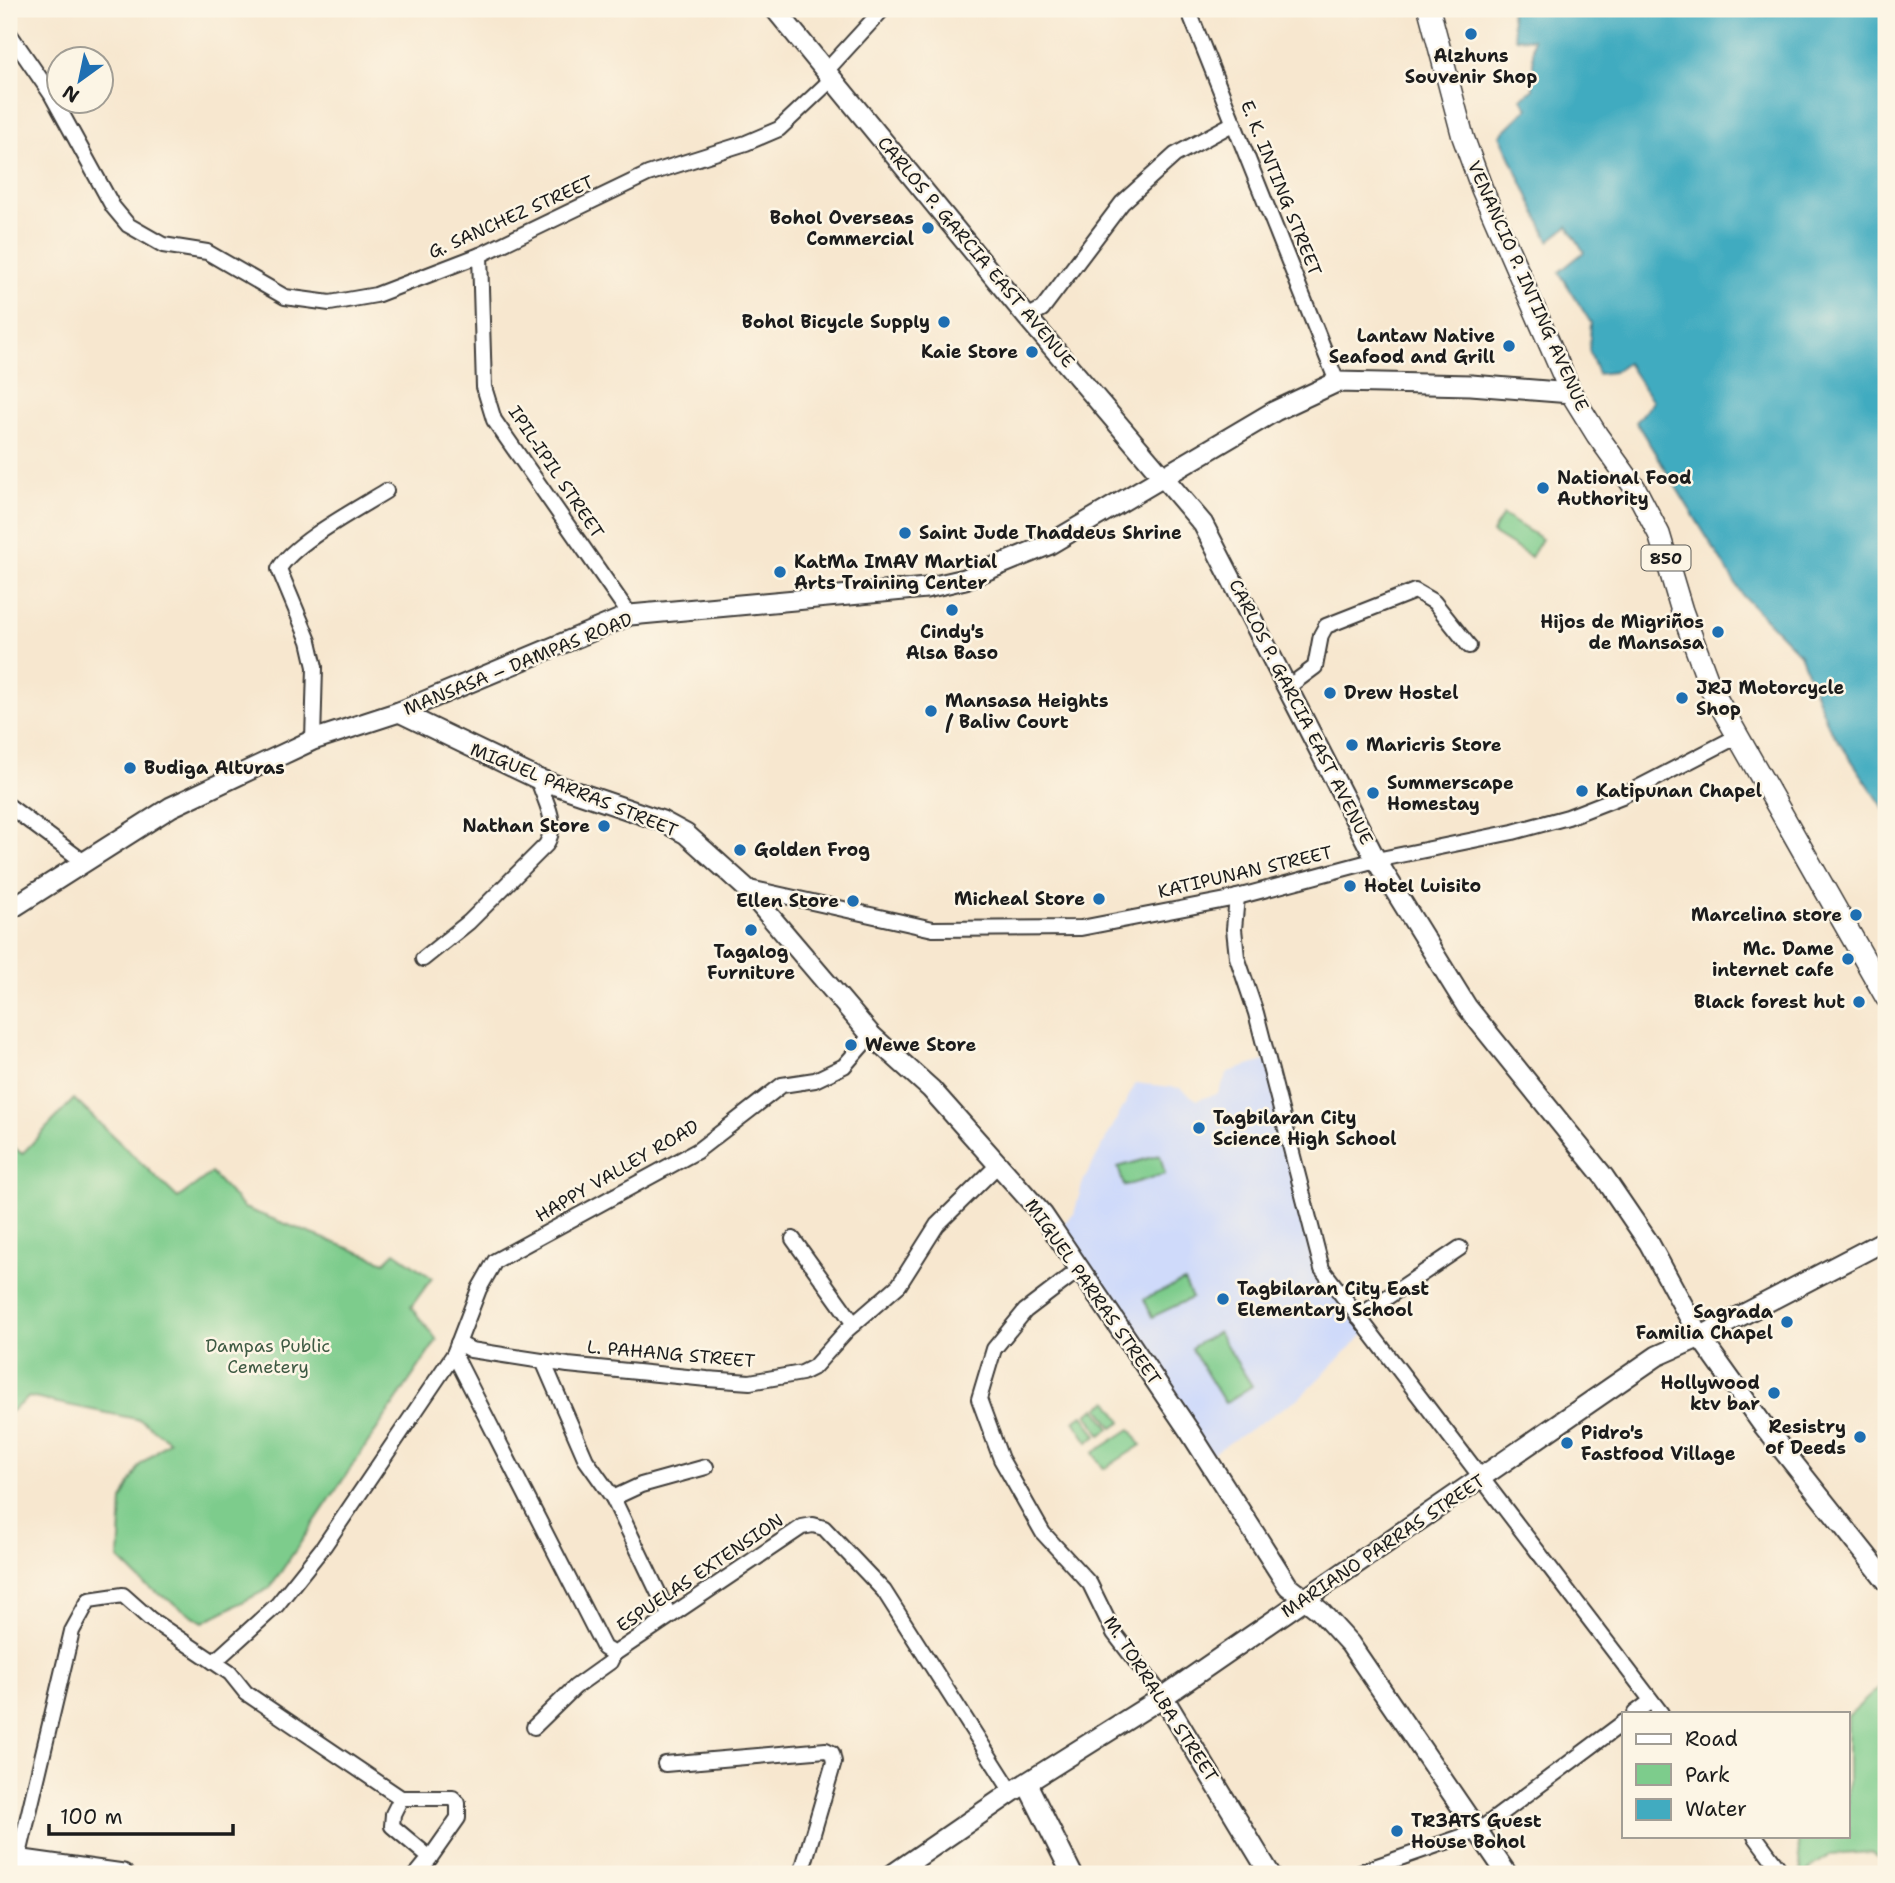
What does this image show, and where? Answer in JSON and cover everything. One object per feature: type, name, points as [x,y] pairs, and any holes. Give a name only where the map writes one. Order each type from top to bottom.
[{"type":"main road","name":"CARLOS P. GARCIA EAST AVENUE","points":[[775,9],[1027,317],[1203,524],[1376,860],[1467,1007],[1604,1177],[1649,1243],[1700,1337],[1763,1425],[1886,1580]]},
{"type":"main road","name":"VENANCIO P. INTING AVENUE","points":[[1429,9],[1463,137],[1482,189],[1571,393],[1635,488],[1659,534],[1682,611],[1711,689],[1886,997]]},
{"type":"main road","name":"MANSASA – DAMPAS ROAD","points":[[9,910],[171,807],[313,740],[399,712],[630,615],[926,588],[965,579],[1048,545],[1275,411],[1337,382],[1471,385],[1571,393]]},
{"type":"main road","name":"MIGUEL PARRAS STREET","points":[[399,712],[538,779],[662,821],[686,834],[745,887],[871,1035],[931,1089],[1000,1163],[1043,1215],[1288,1586],[1305,1599],[1350,1644],[1507,1874]]},
{"type":"main road","name":"MARIANO PARRAS STREET","points":[[893,1874],[1020,1788],[1163,1697],[1657,1356],[1700,1337],[1886,1240]]},
{"type":"main road","name":"M. TORRALBA STREET","points":[[1163,1697],[1270,1874]]},
{"type":"main road","points":[[1020,1788],[1072,1874]]},
{"type":"main road","points":[[13,1858],[123,1874]]},
{"type":"street","name":"G. SANCHEZ STREET","points":[[9,33],[51,94],[113,207],[128,225],[163,245],[207,253],[285,297],[330,303],[376,295],[480,256],[648,174],[746,144],[779,128],[830,74],[883,9]]},
{"type":"street","name":"E. K. INTING STREET","points":[[1188,9],[1337,382]]},
{"type":"street","points":[[1027,317],[1042,309],[1122,203],[1175,155],[1234,123]]},
{"type":"street","name":"IPIL-IPIL STREET","points":[[480,256],[484,387],[494,420],[630,615]]},
{"type":"street","points":[[313,740],[315,667],[309,641],[279,569],[284,559],[299,547],[386,491]]},
{"type":"street","points":[[1288,687],[1315,667],[1321,635],[1326,626],[1396,601],[1415,591],[1434,602],[1469,646]]},
{"type":"street","name":"KATIPUNAN STREET","points":[[745,887],[933,929],[1081,928],[1237,897],[1376,860],[1513,832],[1568,817],[1622,796],[1736,737]]},
{"type":"street","points":[[423,959],[469,922],[546,845],[554,832],[554,820],[545,804],[538,779]]},
{"type":"street","points":[[9,806],[84,862]]},
{"type":"street","points":[[1237,897],[1234,929],[1237,957],[1256,1013],[1322,1269],[1480,1480],[1660,1712]]},
{"type":"street","name":"HAPPY VALLEY ROAD","points":[[214,1662],[276,1605],[324,1546],[456,1349],[479,1289],[495,1261],[697,1151],[782,1085],[816,1080],[844,1066],[871,1035]]},
{"type":"street","name":"L. PAHANG STREET","points":[[456,1349],[707,1379],[772,1380],[802,1374],[814,1367],[854,1324],[900,1286],[937,1225],[1000,1163]]},
{"type":"street","points":[[793,1239],[854,1324]]},
{"type":"street","points":[[1358,1317],[1460,1248]]},
{"type":"street","name":"M. TORRALBA STREET","points":[[1080,1269],[1025,1311],[994,1349],[979,1399],[1001,1458],[1043,1533],[1090,1584],[1114,1633],[1163,1697]]},
{"type":"street","name":"ESPUELAS EXTENSION","points":[[456,1349],[604,1648],[614,1654],[802,1527],[813,1525],[824,1528],[884,1591],[1020,1788]]},
{"type":"street","points":[[543,1361],[586,1460],[613,1497],[668,1615]]},
{"type":"street","points":[[613,1497],[642,1485],[705,1467]]},
{"type":"street","points":[[13,1858],[72,1631],[89,1600],[123,1595],[150,1619],[230,1673],[246,1693],[401,1798],[453,1798],[458,1803],[458,1818],[418,1874]]},
{"type":"street","points":[[534,1727],[575,1687],[610,1662],[614,1654]]},
{"type":"street","points":[[1636,1712],[1651,1701]]},
{"type":"street","points":[[1354,1874],[1478,1831],[1622,1723]]},
{"type":"street","points":[[664,1764],[826,1750],[832,1753],[834,1762],[801,1874]]},
{"type":"street","points":[[401,1798],[393,1814],[392,1826],[430,1858]]},
{"type":"street","points":[[1756,1838],[1783,1874]]},
{"type":"shaded area","name":"Tagbilaran City East Elementary School","points":[[1268,1060],[1320,1269],[1368,1330],[1300,1397],[1209,1456],[1055,1231],[1074,1214],[1083,1182],[1136,1083],[1180,1088],[1197,1100],[1218,1093],[1228,1072]]},
{"type":"green space","points":[[1503,515],[1542,539],[1531,557],[1492,533]]},
{"type":"green space","name":"Dampas Public Cemetery","points":[[74,1099],[178,1198],[211,1173],[244,1208],[385,1262],[395,1252],[432,1278],[411,1307],[437,1340],[270,1588],[203,1622],[144,1584],[119,1559],[122,1500],[139,1466],[169,1441],[141,1420],[29,1397],[9,1413],[9,1143],[22,1154]]},
{"type":"green space","points":[[1160,1155],[1165,1174],[1124,1186],[1118,1167]]},
{"type":"green space","points":[[1184,1281],[1192,1298],[1152,1317],[1144,1299]]},
{"type":"green space","points":[[1218,1332],[1252,1386],[1225,1403],[1191,1348]]},
{"type":"green space","points":[[1108,1401],[1122,1422],[1113,1428],[1099,1407]]},
{"type":"green space","points":[[1096,1408],[1110,1429],[1101,1435],[1087,1414]]},
{"type":"green space","points":[[1083,1415],[1097,1436],[1088,1442],[1074,1421]]},
{"type":"green space","points":[[1130,1429],[1141,1445],[1104,1469],[1093,1453]]},
{"type":"green space","points":[[1886,1681],[1886,1864],[1871,1852],[1830,1855],[1802,1874],[1797,1838],[1850,1838],[1850,1714]]},
{"type":"water","points":[[1510,9],[1886,9],[1886,811],[1829,727],[1800,654],[1743,596],[1636,422],[1653,402],[1627,363],[1614,372],[1598,374],[1589,350],[1591,323],[1559,272],[1584,252],[1568,226],[1549,241],[1500,135],[1528,108],[1521,98],[1533,90],[1533,39],[1515,38]]},
{"type":"place","name":"Alzhuns Souvenir Shop","points":[[1471,34]]},
{"type":"place","name":"Bohol Overseas Commercial","points":[[928,228]]},
{"type":"place","name":"Bohol Bicycle Supply","points":[[944,322]]},
{"type":"place","name":"Lantaw Native Seafood and Grill","points":[[1509,346]]},
{"type":"place","name":"Kaie Store","points":[[1032,352]]},
{"type":"place","name":"National Food Authority","points":[[1543,488]]},
{"type":"place","name":"Saint Jude Thaddeus Shrine","points":[[905,533]]},
{"type":"place","name":"KatMa IMAV Martial Arts Training Center","points":[[780,572]]},
{"type":"place","name":"Cindy's Alsa Baso","points":[[952,610]]},
{"type":"place","name":"Hijos de Migriños de Mansasa","points":[[1718,632]]},
{"type":"place","name":"Drew Hostel","points":[[1330,693]]},
{"type":"place","name":"JRJ Motorcycle Shop","points":[[1682,698]]},
{"type":"place","name":"Mansasa Heights / Baliw Court","points":[[931,711]]},
{"type":"place","name":"Maricris Store","points":[[1352,745]]},
{"type":"place","name":"Budiga Alturas","points":[[130,768]]},
{"type":"place","name":"Katipunan Chapel","points":[[1582,791]]},
{"type":"place","name":"Summerscape Homestay","points":[[1373,793]]},
{"type":"place","name":"Nathan Store","points":[[604,826]]},
{"type":"place","name":"Golden Frog","points":[[740,850]]},
{"type":"place","name":"Hotel Luisito","points":[[1350,886]]},
{"type":"place","name":"Micheal Store","points":[[1099,899]]},
{"type":"place","name":"Ellen Store","points":[[853,901]]},
{"type":"place","name":"Marcelina store","points":[[1856,915]]},
{"type":"place","name":"Tagalog Furniture","points":[[751,930]]},
{"type":"place","name":"Mc. Dame internet cafe","points":[[1848,959]]},
{"type":"place","name":"Black forest hut","points":[[1859,1002]]},
{"type":"place","name":"Wewe Store","points":[[851,1045]]},
{"type":"place","name":"Tagbilaran City Science High School","points":[[1199,1128]]},
{"type":"place","name":"Tagbilaran City East Elementary School","points":[[1223,1299]]},
{"type":"place","name":"Sagrada Familia Chapel","points":[[1787,1322]]},
{"type":"place","name":"Hollywood ktv bar","points":[[1774,1393]]},
{"type":"place","name":"Resistry of Deeds","points":[[1860,1437]]},
{"type":"place","name":"Pidro's Fastfood Village","points":[[1567,1443]]},
{"type":"place","name":"TR3ATS Guest House Bohol","points":[[1397,1831]]}]
